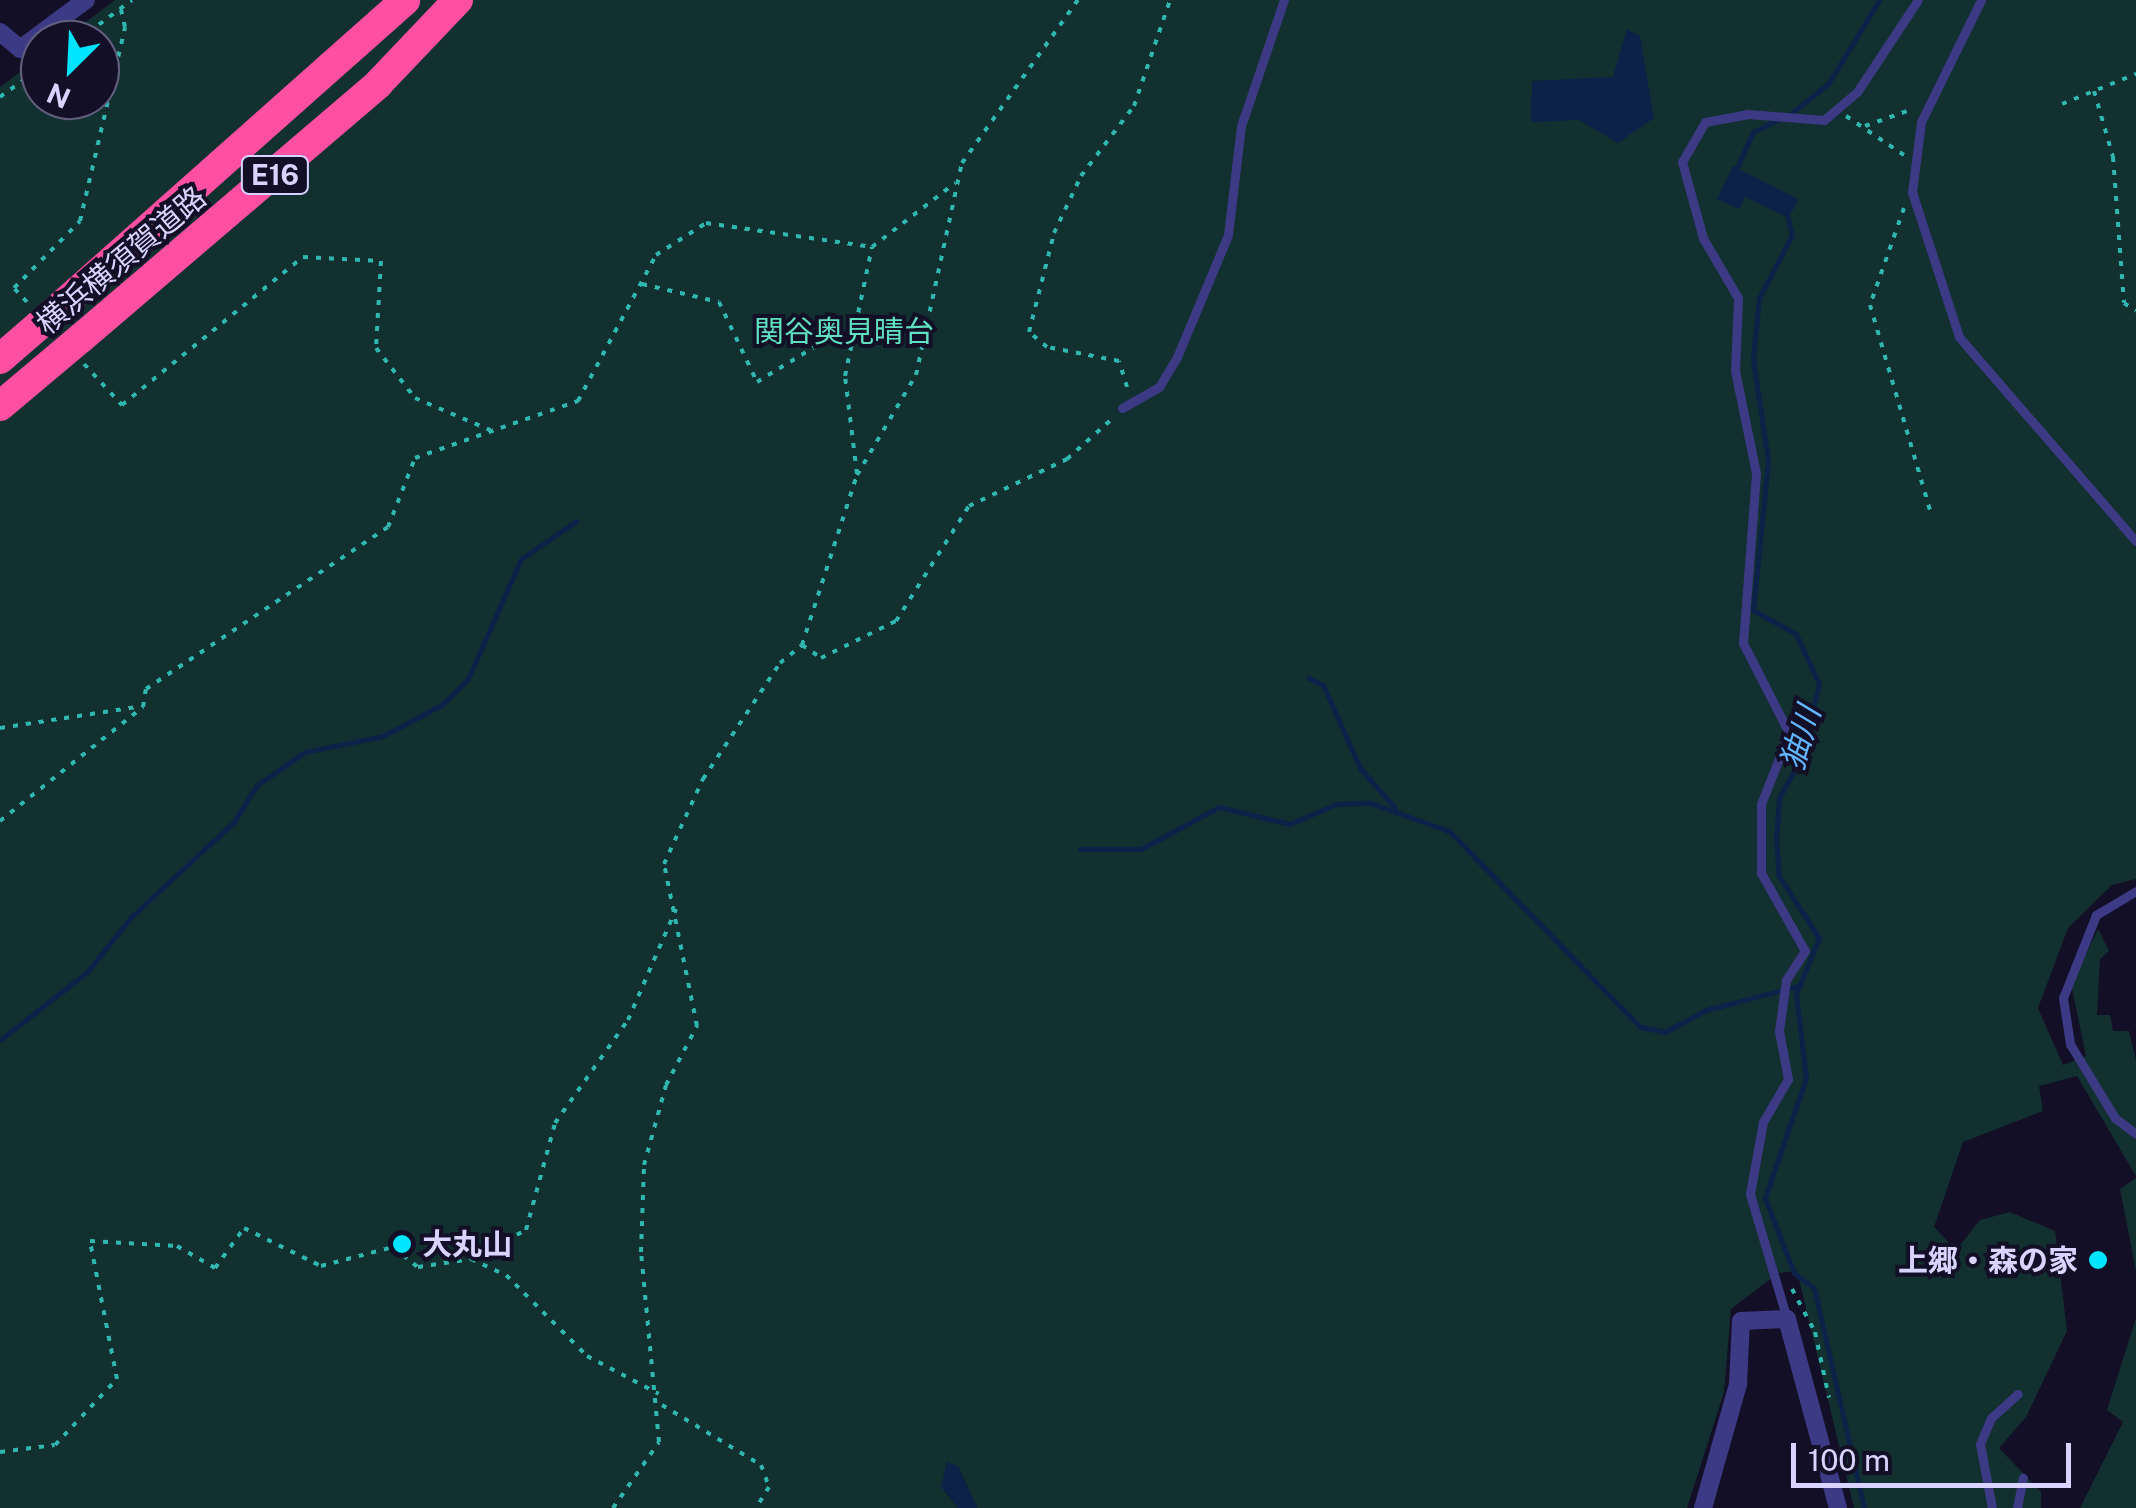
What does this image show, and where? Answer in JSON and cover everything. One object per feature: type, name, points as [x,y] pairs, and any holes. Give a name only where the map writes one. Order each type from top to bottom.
[{"type":"highway","name":"横浜横須賀道路","points":[[0,360],[405,0]]},
{"type":"highway","name":"横浜横須賀道路","points":[[0,406],[82,350],[363,97],[458,0]]},
{"type":"street","points":[[0,32],[20,49],[86,0]]},
{"type":"street","points":[[1703,1508],[1738,1384],[1741,1321],[1788,1319],[1838,1508]]},
{"type":"lane","points":[[1122,408],[1159,387],[1178,358],[1228,236],[1241,126],[1284,0]]},
{"type":"lane","points":[[1788,1319],[1750,1194],[1763,1122],[1788,1079],[1783,1000],[1786,980],[1805,952],[1761,873],[1761,804],[1789,734],[1743,643],[1756,474],[1735,372],[1738,298],[1703,238],[1682,162],[1705,122],[1765,115],[1805,118],[1835,111],[1918,0]]},
{"type":"lane","points":[[1981,0],[1929,104],[1912,192],[1960,337],[2136,540]]},
{"type":"lane","points":[[2136,892],[2096,915],[2063,998],[2070,1044],[2115,1118],[2136,1134]]},
{"type":"lane","points":[[1992,1508],[1978,1468],[1983,1431],[2018,1394]]},
{"type":"lane","points":[[2017,1508],[2023,1478]]},
{"type":"path","points":[[106,20],[132,0]]},
{"type":"path","points":[[857,475],[845,376],[872,247],[955,184],[1078,0]]},
{"type":"path","points":[[802,646],[821,658],[896,620],[969,506],[1066,459],[1122,408],[1129,381],[1119,361],[1047,347],[1030,332],[1054,233],[1134,106],[1170,0]]},
{"type":"path","points":[[47,315],[14,288],[80,221],[125,26],[121,9]]},
{"type":"path","points":[[2062,104],[2136,74]]},
{"type":"path","points":[[2094,91],[2113,157],[2124,302],[2136,311]]},
{"type":"path","points":[[1866,126],[1929,104]]},
{"type":"path","points":[[1835,111],[1866,126],[1916,164]]},
{"type":"path","points":[[613,1508],[659,1442],[660,1394],[641,1252],[644,1164],[666,1085],[697,1026],[664,864],[704,779],[780,663],[802,646],[857,475],[916,375],[955,184]]},
{"type":"path","points":[[1912,192],[1870,305],[1931,513]]},
{"type":"path","points":[[0,820],[143,707],[146,689],[388,527],[415,458],[578,400],[656,254],[706,223],[872,247]]},
{"type":"path","points":[[82,350],[122,405],[304,257],[382,261],[376,348],[415,398],[493,432]]},
{"type":"path","points":[[641,284],[719,302],[757,382],[821,342],[852,341]]},
{"type":"path","points":[[0,728],[143,707]]},
{"type":"path","points":[[0,1452],[55,1445],[118,1379],[90,1241],[177,1246],[216,1268],[244,1228],[321,1266],[392,1247],[418,1268],[471,1260],[526,1230],[555,1124],[628,1020],[676,908]]},
{"type":"path","points":[[471,1260],[506,1275],[587,1356],[660,1394]]},
{"type":"path","points":[[660,1404],[760,1465],[769,1487],[756,1508]]},
{"type":"green space","name":"関谷奥見晴台","points":[[115,0],[2136,0],[2136,879],[2112,885],[2068,928],[2038,1008],[2063,1065],[2086,1056],[2071,984],[2098,929],[2109,951],[2100,959],[2097,1015],[2110,1015],[2113,1031],[2129,1031],[2136,1060],[2136,1176],[2077,1076],[2039,1086],[2043,1111],[1963,1142],[1934,1227],[1956,1250],[1980,1220],[2010,1212],[2055,1231],[2067,1331],[2026,1417],[1999,1448],[2041,1492],[2041,1508],[1854,1508],[1797,1271],[1778,1273],[1731,1309],[1724,1392],[1687,1508],[977,1508],[958,1466],[944,1491],[959,1508],[0,1508],[0,87],[20,72],[20,120],[120,120],[120,20],[88,20]]},
{"type":"green space","points":[[2136,1178],[2136,1271],[2120,1189]]},
{"type":"green space","points":[[2136,1318],[2136,1508],[2080,1508],[2123,1422],[2107,1410]]},
{"type":"water","points":[[1627,29],[1640,36],[1654,118],[1618,143],[1579,120],[1531,122],[1532,81],[1613,77]]},
{"type":"water","points":[[1733,166],[1798,199],[1789,218],[1745,197],[1739,209],[1717,199]]},
{"type":"water","points":[[947,1462],[958,1466],[977,1508],[959,1508],[941,1487]]},
{"type":"waterway","name":"㹨川","points":[[1790,114],[1828,84],[1879,0]]},
{"type":"waterway","name":"㹨川","points":[[1735,172],[1753,132],[1780,119]]},
{"type":"waterway","name":"㹨川","points":[[1787,215],[1792,235],[1759,298],[1753,359],[1768,461],[1753,610],[1796,634],[1819,684],[1801,758],[1779,798],[1776,837],[1779,876],[1819,938],[1796,993],[1806,1078],[1765,1198],[1794,1273],[1814,1288],[1864,1508]]},
{"type":"waterway","points":[[0,1040],[87,972],[131,917],[233,823],[257,785],[305,752],[383,736],[443,704],[468,679],[521,559],[576,521]]},
{"type":"waterway","points":[[1309,678],[1323,685],[1360,768],[1395,808]]},
{"type":"waterway","points":[[1080,849],[1141,849],[1219,807],[1290,824],[1336,804],[1370,803],[1449,831],[1640,1027],[1665,1032],[1706,1010],[1801,985]]},
{"type":"place","name":"大丸山","points":[[402,1244]]},
{"type":"place","name":"上郷・森の家","points":[[2098,1260]]}]
